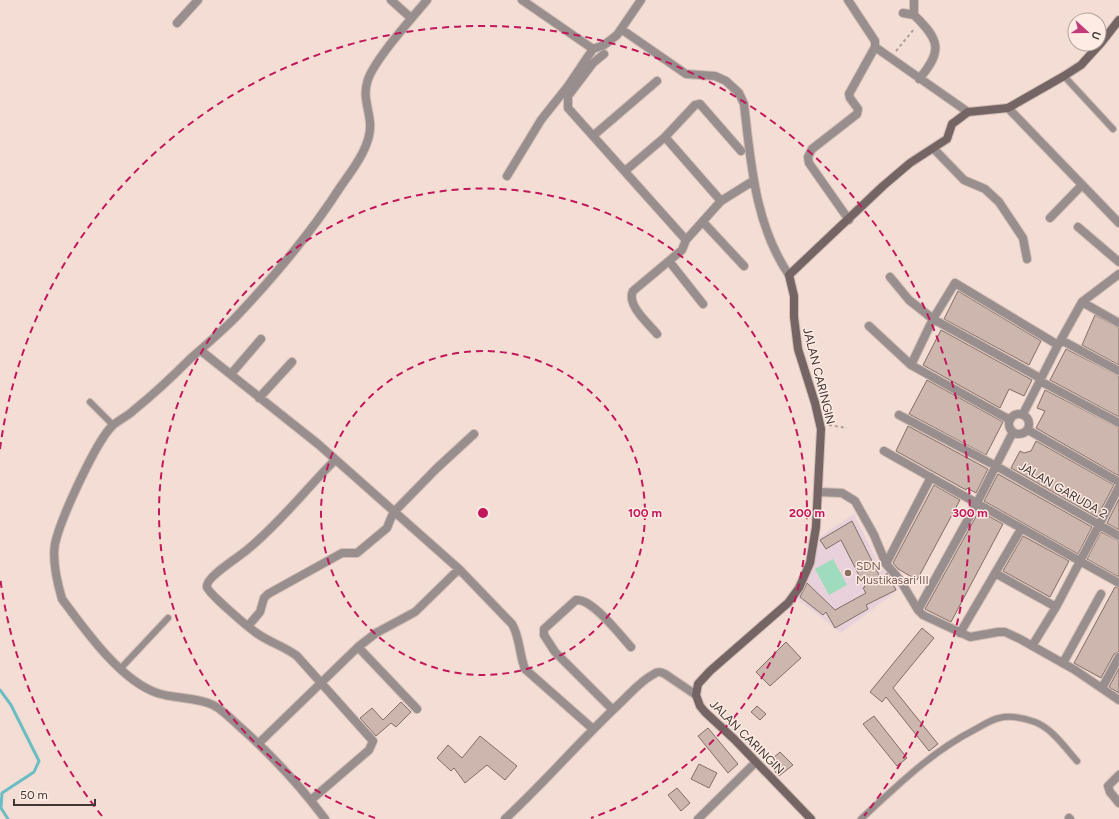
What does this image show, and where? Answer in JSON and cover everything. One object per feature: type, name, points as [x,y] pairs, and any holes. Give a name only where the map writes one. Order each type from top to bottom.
[{"type":"street","points":[[176,23],[198,0]]},
{"type":"street","points":[[391,0],[412,18]]},
{"type":"street","points":[[325,819],[293,778],[259,743],[214,705],[202,701],[170,697],[156,693],[144,688],[121,668],[79,621],[62,599],[58,587],[55,546],[60,528],[92,455],[113,425],[135,410],[200,350],[255,296],[303,238],[340,187],[356,162],[369,134],[370,125],[365,102],[367,81],[377,64],[427,0]]},
{"type":"street","points":[[522,0],[593,50]]},
{"type":"street","points":[[507,176],[541,120],[568,86],[593,50],[610,41],[621,29],[640,0]]},
{"type":"street","points":[[848,0],[875,41],[875,48],[849,94],[850,98],[858,109],[857,114],[812,149],[808,157],[809,163],[849,220]]},
{"type":"street","points":[[914,0],[914,15]]},
{"type":"street","points":[[903,13],[914,15],[921,22],[933,36],[936,48],[935,56],[930,66],[919,79]]},
{"type":"street","points":[[621,29],[680,71],[692,76],[715,76],[726,81],[737,90],[744,104],[753,182],[771,245],[789,276],[910,163],[947,139],[952,124],[968,112],[1008,108],[1064,76],[1080,64],[1101,43],[1119,20]]},
{"type":"street","points":[[875,48],[968,112]]},
{"type":"street","points":[[604,54],[593,63],[568,96],[568,108],[594,135],[686,240]]},
{"type":"street","points":[[594,135],[657,82]]},
{"type":"street","points":[[625,171],[665,137],[697,104],[700,104],[741,151]]},
{"type":"street","points":[[1008,108],[1119,223]]},
{"type":"street","points":[[665,137],[721,201]]},
{"type":"street","points":[[934,148],[964,180],[985,189],[999,202],[1023,238],[1027,259]]},
{"type":"street","points":[[657,334],[632,303],[630,296],[633,291],[682,250],[686,240],[721,201],[753,182]]},
{"type":"street","points":[[1050,218],[1082,185]]},
{"type":"street","points":[[703,222],[744,266]]},
{"type":"street","points":[[1078,227],[1119,262]]},
{"type":"street","points":[[669,261],[703,304]]},
{"type":"street","points":[[1023,414],[1059,342],[1082,302],[1119,274]]},
{"type":"street","name":"JALAN CARINGIN","points":[[789,276],[794,296],[794,317],[798,349],[815,403],[820,426],[818,492],[814,544],[810,563],[799,588],[788,603],[710,671],[698,684],[696,695],[700,706],[811,819]]},
{"type":"street","points":[[890,277],[909,300],[933,319],[1119,423]]},
{"type":"street","points":[[911,365],[933,319],[955,283],[1059,342],[1119,371]]},
{"type":"street","points":[[1082,302],[1119,323]]},
{"type":"street","points":[[869,326],[911,365],[1010,420]]},
{"type":"street","points":[[231,374],[261,339]]},
{"type":"street","points":[[200,350],[334,460],[458,569],[512,624],[516,630],[520,657],[525,669],[593,729]]},
{"type":"street","points":[[259,398],[292,362]]},
{"type":"street","points":[[1017,414],[1023,414],[1029,421],[1028,430],[1019,435],[1013,432],[1009,427],[1010,420],[1017,414]]},
{"type":"street","name":"JALAN GARUDA 2","points":[[899,415],[996,466],[1119,536]]},
{"type":"street","points":[[1028,430],[1119,482]]},
{"type":"street","points":[[918,610],[977,503],[1013,432]]},
{"type":"street","points":[[248,626],[260,612],[266,596],[342,553],[357,553],[387,528],[393,513],[436,469],[474,434]]},
{"type":"street","points":[[884,451],[1119,583]]},
{"type":"street","points":[[311,800],[369,750],[373,741],[297,656],[285,647],[256,633],[207,589],[208,581],[223,567],[249,549],[334,460]]},
{"type":"street","points":[[886,564],[931,477]]},
{"type":"street","points":[[1032,646],[1056,607],[1119,487]]},
{"type":"street","points":[[818,492],[847,494],[855,501],[874,535],[886,564],[900,580],[918,610],[930,620],[970,637],[1005,632],[1063,663],[1119,700]]},
{"type":"street","points":[[960,633],[1021,529]]},
{"type":"street","points":[[259,743],[358,647],[376,633],[415,612],[458,569]]},
{"type":"street","points":[[995,573],[1056,607]]},
{"type":"street","points":[[1063,663],[1101,594]]},
{"type":"street","points":[[613,710],[555,652],[544,635],[544,629],[576,600],[580,600],[594,608],[631,647]]},
{"type":"street","points":[[358,647],[417,710]]},
{"type":"street","points":[[1102,688],[1119,657]]},
{"type":"street","points":[[505,819],[556,769],[593,729],[655,673],[661,672],[665,674],[696,695]]},
{"type":"street","points":[[698,819],[756,762]]},
{"type":"street","points":[[1119,775],[1108,786],[1110,792],[1119,803]]},
{"type":"lane","points":[[1064,76],[1113,129]]},
{"type":"lane","points":[[90,402],[113,425]]},
{"type":"lane","points":[[121,668],[168,618]]},
{"type":"lane","points":[[862,819],[918,767],[945,747],[969,732],[998,718],[1008,717],[1028,720],[1044,727],[1077,761]]},
{"type":"path","points":[[889,58],[921,22]]},
{"type":"path","points":[[820,426],[833,424],[847,428]]},
{"type":"shaded area","name":"SDN Mustikasari III","points":[[854,514],[880,567],[892,577],[898,590],[841,633],[795,597],[810,569],[818,538]]},
{"type":"green space","points":[[833,559],[847,585],[829,595],[815,569]]},
{"type":"building","points":[[958,291],[1041,341],[1029,365],[944,319]]},
{"type":"building","points":[[1095,315],[1119,328],[1119,365],[1082,345]]},
{"type":"building","points":[[941,330],[1032,380],[1024,396],[1009,389],[1000,408],[923,365]]},
{"type":"building","points":[[1066,349],[1119,376],[1119,417],[1050,380]]},
{"type":"building","points":[[927,380],[1003,422],[986,455],[909,414]]},
{"type":"building","points":[[1045,390],[1119,428],[1119,476],[1036,428],[1045,411],[1037,408]]},
{"type":"building","points":[[908,426],[988,469],[976,493],[967,488],[966,490],[896,451]]},
{"type":"building","points":[[1036,441],[1114,485],[1097,517],[1011,468],[1020,451],[1024,453],[1031,451]]},
{"type":"building","points":[[998,474],[1092,527],[1078,554],[984,501]]},
{"type":"building","points":[[934,485],[960,500],[917,580],[898,569],[893,563]]},
{"type":"building","points":[[1119,499],[1119,530],[1107,523]]},
{"type":"building","points":[[979,511],[1003,524],[951,622],[925,609]]},
{"type":"building","points":[[852,521],[882,581],[887,573],[896,590],[866,605],[868,609],[835,628],[826,612],[823,615],[800,597],[807,583],[835,610],[866,593],[863,588],[865,587],[841,540],[826,549],[820,540]]},
{"type":"building","points":[[1101,532],[1119,541],[1119,577],[1087,559]]},
{"type":"building","points":[[1023,536],[1069,561],[1050,597],[1003,571]]},
{"type":"building","points":[[1115,587],[1119,588],[1119,652],[1114,654],[1101,678],[1074,663]]},
{"type":"building","points":[[922,628],[934,638],[893,688],[938,744],[929,751],[886,697],[882,702],[870,692]]},
{"type":"building","points":[[786,642],[801,658],[770,686],[756,672]]},
{"type":"building","points":[[1119,668],[1119,693],[1109,687]]},
{"type":"building","points":[[401,702],[411,712],[396,727],[391,723],[376,736],[360,718],[372,708],[383,720]]},
{"type":"building","points":[[757,706],[766,714],[760,720],[751,712]]},
{"type":"building","points":[[874,716],[907,758],[897,766],[863,724]]},
{"type":"building","points":[[708,728],[738,764],[728,773],[698,736]]},
{"type":"building","points":[[480,736],[517,766],[505,780],[487,765],[465,783],[454,768],[451,771],[437,758],[448,745],[462,758]]},
{"type":"building","points":[[780,752],[793,765],[779,776],[770,766],[776,761],[773,758]]},
{"type":"building","points":[[699,764],[717,773],[709,788],[691,779]]},
{"type":"building","points":[[677,788],[690,803],[681,811],[668,795]]},
{"type":"waterway","points":[[0,690],[11,705],[39,761],[34,772],[2,793],[1,808],[8,819]]},
{"type":"place","name":"SDN Mustikasari III","points":[[848,573]]}]
